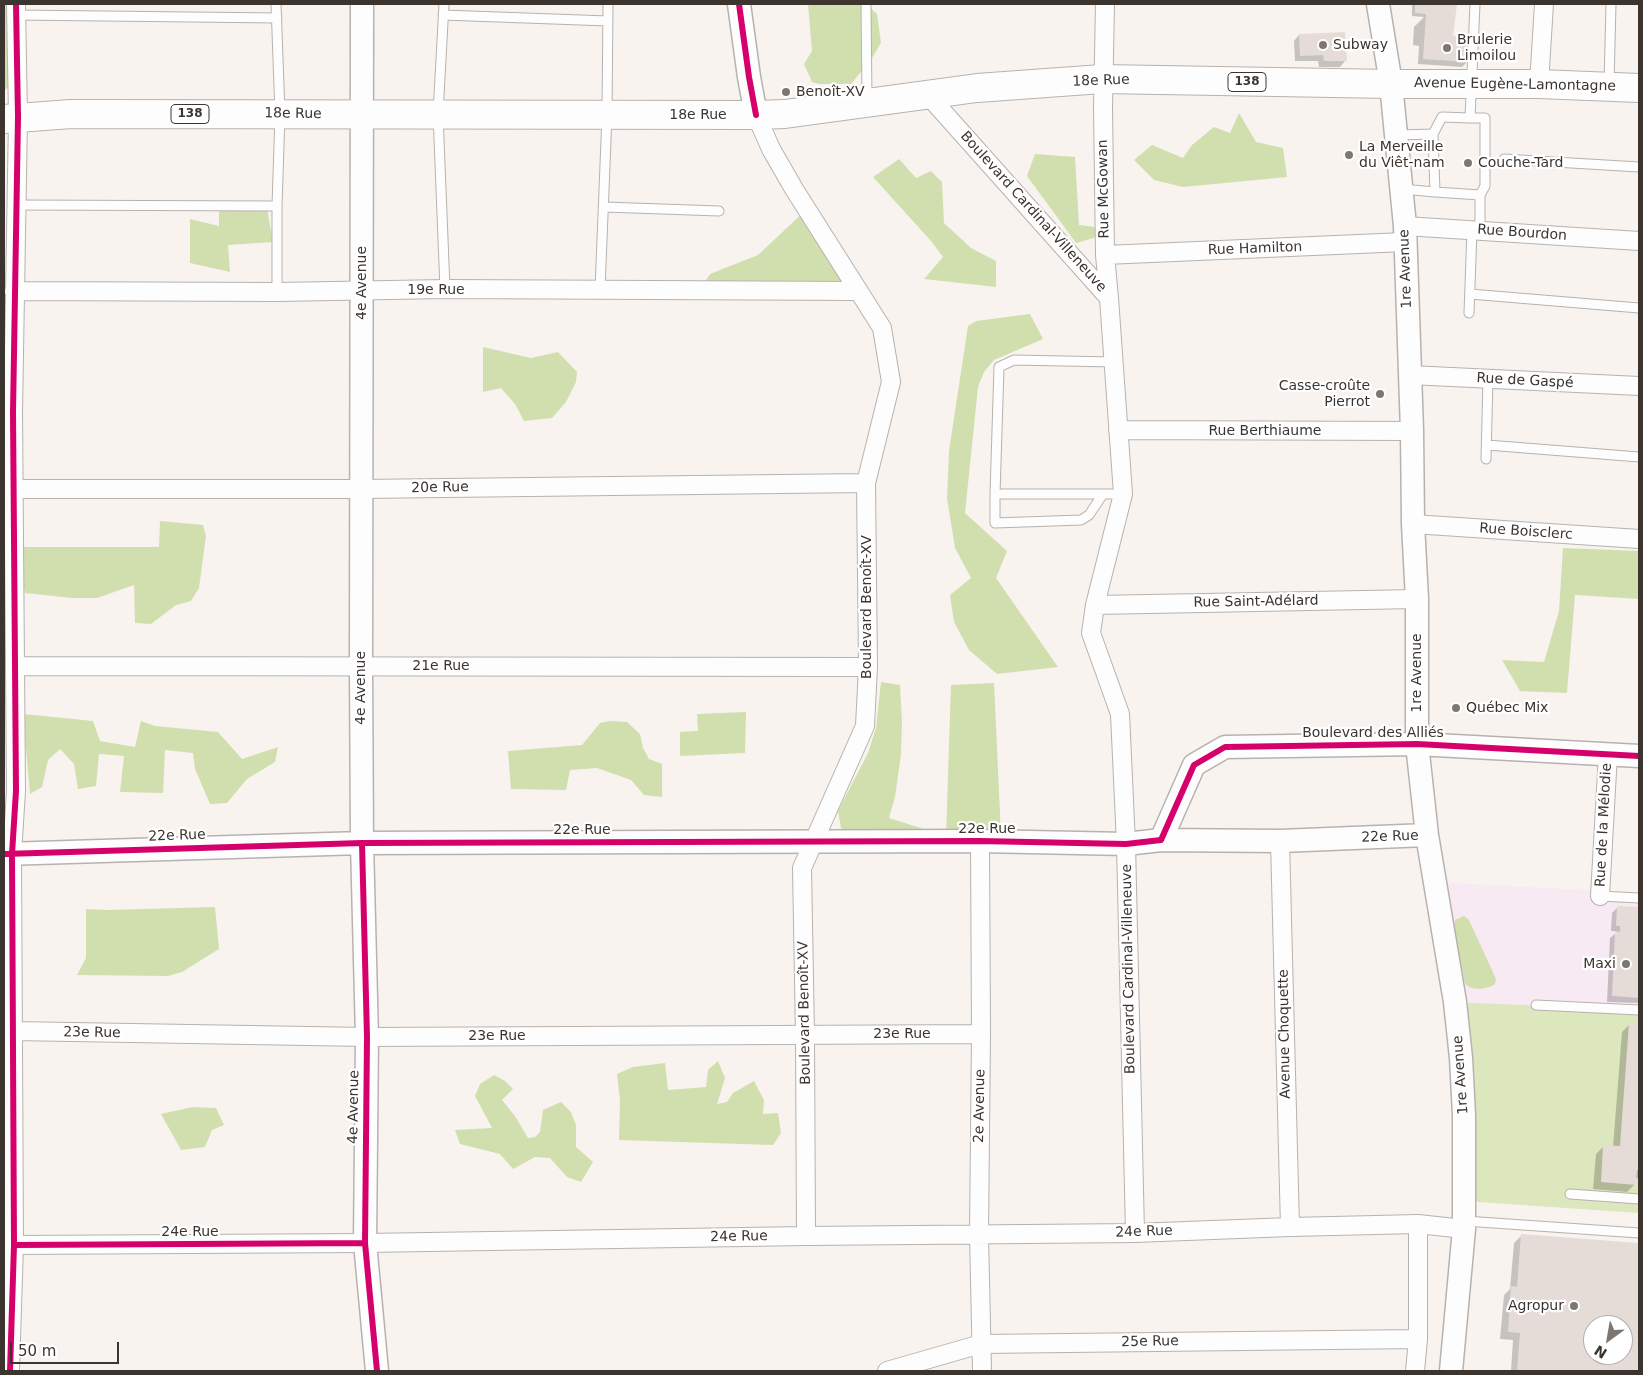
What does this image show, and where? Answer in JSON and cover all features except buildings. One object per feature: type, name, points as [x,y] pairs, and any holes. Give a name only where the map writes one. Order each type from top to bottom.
[{"type":"main road","name":"18e Rue","points":[[11,118],[71,114],[756,115],[785,114],[977,88],[1102,79],[1391,84]]},
{"type":"main road","name":"Avenue Eugène-Lamontagne","points":[[1391,84],[1539,84],[1639,88]]},
{"type":"street","name":"4e Avenue","points":[[362,4],[361,666],[362,843],[367,1037],[365,1243],[377,1371]]},
{"type":"street","name":"Boulevard Benoît-XV","points":[[739,4],[756,115],[771,150],[789,181],[882,328],[891,382],[866,483],[868,667],[865,726],[802,868],[806,1236]]},
{"type":"street","points":[[1102,79],[1105,4]]},
{"type":"street","name":"1re Avenue","points":[[1378,4],[1391,84],[1405,234],[1412,431],[1413,524],[1417,599],[1417,744],[1426,835],[1454,997],[1461,1058],[1464,1115],[1464,1225],[1451,1371]]},
{"type":"street","points":[[1539,84],[1544,4]]},
{"type":"street","points":[[10,1371],[14,1245],[13,1031],[8,854],[15,666],[14,291],[16,205],[11,118],[16,9]]},
{"type":"street","name":"Rue McGowan","points":[[1102,79],[1105,255],[1109,298]]},
{"type":"street","name":"Boulevard Cardinal-Villeneuve","points":[[927,94],[1109,298],[1123,494],[1095,605],[1092,633],[1120,714],[1126,844],[1135,1232]]},
{"type":"street","name":"Rue Bourdon","points":[[1405,234],[1476,231],[1639,241]]},
{"type":"street","name":"Rue Hamilton","points":[[1105,255],[1405,234]]},
{"type":"street","name":"19e Rue","points":[[14,291],[277,292],[444,289],[858,291]]},
{"type":"street","name":"Rue de Gaspé","points":[[1410,375],[1639,386]]},
{"type":"street","name":"Rue Berthiaume","points":[[1118,430],[1412,431]]},
{"type":"street","name":"20e Rue","points":[[15,489],[361,489],[866,483]]},
{"type":"street","name":"Rue Boisclerc","points":[[1413,524],[1639,540]]},
{"type":"street","name":"Rue Saint-Adélard","points":[[1095,605],[1417,599]]},
{"type":"street","name":"21e Rue","points":[[15,666],[868,667]]},
{"type":"street","name":"Boulevard des Alliés","points":[[1161,840],[1194,765],[1225,747],[1417,744],[1639,756]]},
{"type":"street","name":"Rue de la Mélodie","points":[[1600,896],[1608,754]]},
{"type":"street","name":"22e Rue","points":[[8,854],[362,843],[980,841],[1126,844],[1161,840],[1280,841],[1426,835]]},
{"type":"street","name":"2e Avenue","points":[[980,841],[979,1234],[982,1371]]},
{"type":"street","name":"Avenue Choquette","points":[[1280,841],[1290,1227]]},
{"type":"street","name":"23e Rue","points":[[13,1031],[367,1037],[981,1034]]},
{"type":"street","points":[[1415,1371],[1418,1339],[1418,1224]]},
{"type":"street","name":"24e Rue","points":[[14,1245],[365,1243],[1135,1232],[1418,1224],[1464,1225]]},
{"type":"street","name":"25e Rue","points":[[887,1371],[981,1344],[1418,1339]]},
{"type":"lane","points":[[276,4],[280,114],[277,292]]},
{"type":"lane","points":[[444,4],[438,114],[444,289]]},
{"type":"lane","points":[[600,290],[607,115],[608,4]]},
{"type":"lane","points":[[866,4],[867,102]]},
{"type":"lane","points":[[1470,118],[1475,4]]},
{"type":"lane","points":[[1609,86],[1611,4]]},
{"type":"lane","points":[[16,9],[277,18]]},
{"type":"lane","points":[[444,14],[608,21]]},
{"type":"lane","points":[[1435,192],[1433,134],[1442,117],[1485,118],[1485,186],[1480,195],[1469,313]]},
{"type":"lane","points":[[1396,135],[1433,134]]},
{"type":"lane","points":[[1504,159],[1639,167]]},
{"type":"lane","points":[[1402,189],[1480,195]]},
{"type":"lane","points":[[16,205],[277,206]]},
{"type":"lane","points":[[604,207],[719,212]]},
{"type":"lane","points":[[1470,294],[1639,308]]},
{"type":"lane","points":[[1103,494],[1089,514],[1081,520],[995,523],[999,367],[1014,360],[1114,362]]},
{"type":"lane","points":[[1486,459],[1488,379]]},
{"type":"lane","points":[[1487,445],[1639,457]]},
{"type":"lane","points":[[995,494],[1123,494]]},
{"type":"lane","points":[[1600,896],[1639,898]]},
{"type":"lane","points":[[1536,1005],[1639,1010]]},
{"type":"lane","points":[[1570,1194],[1639,1199]]},
{"type":"lane","points":[[1464,1225],[1639,1233]]},
{"type":"shaded area","points":[[1434,882],[1639,893],[1639,1010],[1455,1002]]},
{"type":"green space","points":[[4,4],[12,4],[11,84],[4,91]]},
{"type":"green space","points":[[808,4],[866,4],[877,14],[881,43],[872,58],[851,84],[819,84],[812,82],[804,64],[812,51]]},
{"type":"green space","points":[[1239,113],[1256,142],[1283,148],[1287,177],[1183,187],[1154,180],[1134,160],[1152,145],[1183,158],[1192,145],[1214,127],[1230,133]]},
{"type":"green space","points":[[1035,154],[1075,157],[1079,225],[1102,228],[1094,238],[1076,243],[1027,176]]},
{"type":"green space","points":[[899,159],[916,178],[931,171],[942,182],[944,223],[971,248],[996,261],[996,287],[924,279],[943,257],[931,241],[873,177]]},
{"type":"green space","points":[[219,207],[267,208],[273,242],[228,245],[230,272],[190,263],[190,219],[219,226]]},
{"type":"green space","points":[[806,210],[832,258],[842,283],[716,286],[706,280],[710,274],[758,255]]},
{"type":"green space","points":[[1030,314],[1043,339],[994,360],[984,372],[978,387],[965,513],[1007,551],[996,578],[1058,667],[997,674],[969,650],[954,622],[950,595],[971,578],[955,548],[947,498],[949,451],[968,326],[976,321]]},
{"type":"green space","points":[[483,347],[531,358],[558,352],[577,372],[576,382],[566,402],[552,418],[524,421],[515,404],[501,388],[483,392]]},
{"type":"green space","points":[[160,521],[203,525],[206,536],[199,588],[191,601],[176,605],[151,624],[135,623],[134,585],[97,598],[73,598],[25,593],[17,547],[159,547]]},
{"type":"green space","points":[[1563,548],[1639,551],[1639,599],[1575,595],[1567,693],[1520,691],[1502,660],[1544,662],[1559,611]]},
{"type":"green space","points":[[881,682],[900,685],[901,754],[895,797],[889,818],[927,830],[856,836],[841,828],[838,811],[868,753],[876,728]]},
{"type":"green space","points":[[994,683],[1001,835],[946,837],[951,685]]},
{"type":"green space","points":[[746,712],[745,753],[680,756],[680,732],[698,731],[697,714]]},
{"type":"green space","points":[[23,714],[93,721],[100,741],[135,747],[141,721],[155,726],[218,732],[242,759],[278,747],[275,762],[247,779],[227,803],[210,804],[195,769],[193,753],[165,750],[163,793],[120,792],[124,756],[99,754],[96,786],[78,789],[74,764],[60,749],[48,760],[42,787],[30,794]]},
{"type":"green space","points":[[610,721],[627,722],[640,734],[643,748],[649,759],[662,764],[662,797],[644,795],[631,780],[597,768],[570,770],[566,790],[511,789],[508,751],[582,745],[600,723]]},
{"type":"green space","points":[[215,907],[219,949],[182,972],[168,976],[77,975],[86,958],[86,909]]},
{"type":"green space","points":[[1464,916],[1469,920],[1496,979],[1495,984],[1490,987],[1471,988],[1465,984],[1454,929],[1455,920]]},
{"type":"green space","points":[[1455,1002],[1639,1010],[1639,1213],[1464,1201]]},
{"type":"green space","points":[[718,1061],[725,1078],[717,1104],[727,1102],[733,1093],[754,1081],[764,1100],[763,1114],[778,1113],[781,1133],[773,1145],[619,1140],[620,1100],[617,1074],[633,1067],[665,1063],[668,1090],[706,1087],[708,1070]]},
{"type":"green space","points":[[494,1075],[505,1081],[513,1089],[502,1100],[515,1116],[528,1138],[535,1137],[540,1132],[543,1110],[561,1102],[571,1112],[576,1125],[576,1147],[593,1162],[581,1182],[567,1177],[550,1158],[535,1157],[513,1169],[500,1154],[460,1144],[455,1130],[492,1128],[475,1096],[480,1084]]},
{"type":"green space","points":[[193,1107],[216,1108],[224,1125],[212,1130],[205,1147],[181,1150],[161,1114]]},
{"type":"cycle path","points":[[10,1371],[14,1245],[12,854],[16,791],[13,412],[18,117],[16,4]]},
{"type":"cycle path","points":[[739,4],[756,115]]},
{"type":"cycle path","points":[[4,854],[362,843],[980,841],[1126,844],[1161,840],[1194,765],[1225,747],[1417,744],[1639,756]]},
{"type":"cycle path","points":[[362,843],[367,1037],[365,1243],[377,1371]]},
{"type":"cycle path","points":[[14,1245],[365,1243]]},
{"type":"place","name":"Subway","points":[[1323,45]]},
{"type":"place","name":"Brulerie Limoilou","points":[[1447,48]]},
{"type":"place","name":"Benoît-XV","points":[[786,92]]},
{"type":"place","name":"La Merveille du Viêt-nam","points":[[1349,155]]},
{"type":"place","name":"Couche-Tard","points":[[1468,163]]},
{"type":"place","name":"Casse-croûte Pierrot","points":[[1380,394]]},
{"type":"place","name":"Québec Mix","points":[[1456,708]]},
{"type":"place","name":"Maxi","points":[[1626,964]]},
{"type":"place","name":"Agropur","points":[[1574,1306]]}]
